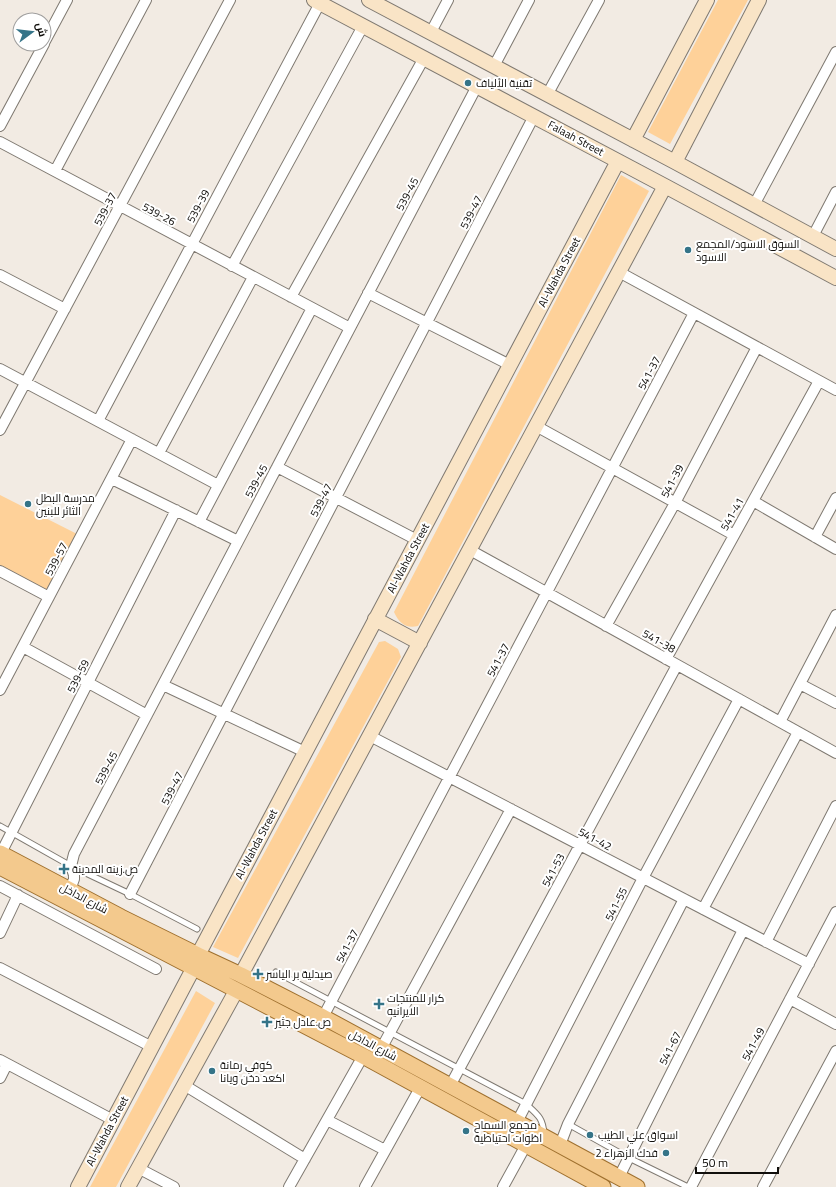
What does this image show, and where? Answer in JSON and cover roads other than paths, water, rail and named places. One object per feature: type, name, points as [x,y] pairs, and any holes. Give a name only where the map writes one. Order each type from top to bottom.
[{"type":"main road","name":"شارع الداخل","points":[[0,858],[66,895],[195,962],[236,990],[363,1056],[603,1187]]},
{"type":"main road","name":"شارع الداخل","points":[[195,962],[241,975],[544,1137],[560,1144],[637,1187]]},
{"type":"street","points":[[52,29],[67,0]]},
{"type":"street","points":[[55,172],[146,0]]},
{"type":"street","name":"539-37","points":[[0,430],[230,0]]},
{"type":"street","points":[[369,0],[836,249]]},
{"type":"street","points":[[430,32],[448,0]]},
{"type":"street","points":[[494,66],[529,0]]},
{"type":"street","points":[[548,95],[599,0]]},
{"type":"street","points":[[632,140],[706,0]]},
{"type":"street","points":[[675,162],[759,0]]},
{"type":"street","name":"Falaah Street","points":[[317,2],[666,186],[836,278]]},
{"type":"street","name":"539-39","points":[[98,421],[192,244],[317,2]]},
{"type":"street","points":[[232,266],[363,26]]},
{"type":"street","points":[[0,126],[40,52]]},
{"type":"street","points":[[754,205],[836,52]]},
{"type":"street","points":[[291,297],[424,58]]},
{"type":"street","name":"539-45","points":[[66,895],[74,875],[71,866],[74,854],[477,86]]},
{"type":"street","name":"539-47","points":[[130,894],[534,116]]},
{"type":"street","name":"539-26","points":[[0,142],[350,328]]},
{"type":"street","name":"Al-Wahda Street","points":[[78,1187],[375,619],[618,161]]},
{"type":"street","points":[[241,975],[666,186]]},
{"type":"street","points":[[812,236],[836,192]]},
{"type":"street","points":[[619,272],[836,390]]},
{"type":"street","points":[[0,276],[65,309]]},
{"type":"street","points":[[159,453],[253,277]]},
{"type":"street","points":[[368,293],[510,365]]},
{"type":"street","points":[[199,522],[312,308]]},
{"type":"street","name":"541-37","points":[[323,1018],[694,313]]},
{"type":"street","name":"541-39","points":[[606,626],[675,503],[757,347]]},
{"type":"street","points":[[0,368],[218,485]]},
{"type":"street","name":"541-41","points":[[666,659],[819,381]]},
{"type":"street","points":[[536,426],[734,535]]},
{"type":"street","name":"539-57","points":[[0,690],[132,439]]},
{"type":"street","points":[[277,467],[417,540]]},
{"type":"street","points":[[112,479],[238,541]]},
{"type":"street","points":[[815,537],[836,498]]},
{"type":"street","points":[[753,501],[836,549]]},
{"type":"street","name":"539-59","points":[[0,858],[176,510]]},
{"type":"street","name":"541-38","points":[[470,550],[836,753]]},
{"type":"street","points":[[1,574],[49,597]]},
{"type":"street","points":[[780,722],[836,615]]},
{"type":"street","points":[[375,619],[420,643]]},
{"type":"street","points":[[23,646],[147,715]]},
{"type":"street","name":"541-53","points":[[450,1086],[677,665]]},
{"type":"street","points":[[800,684],[836,703]]},
{"type":"street","points":[[163,685],[305,752]]},
{"type":"street","name":"541-55","points":[[517,1122],[643,878],[739,699]]},
{"type":"street","points":[[703,909],[798,732]]},
{"type":"street","name":"541-42","points":[[370,736],[809,964]]},
{"type":"street","points":[[766,942],[836,806]]},
{"type":"street","points":[[381,1049],[511,809]]},
{"type":"street","points":[[0,886],[156,969]]},
{"type":"street","points":[[0,934],[18,895]]},
{"type":"street","points":[[54,914],[66,895]]},
{"type":"street","points":[[560,1144],[568,1124],[684,899]]},
{"type":"street","name":"541-49","points":[[692,1187],[836,912]]},
{"type":"street","name":"541-67","points":[[619,1177],[743,930]]},
{"type":"street","points":[[0,968],[152,1047]]},
{"type":"street","points":[[128,1187],[236,990]]},
{"type":"street","points":[[790,999],[836,1024]]},
{"type":"street","points":[[763,1187],[836,1051]]},
{"type":"street","points":[[291,1186],[363,1056]]},
{"type":"street","points":[[0,1078],[4,1062],[113,1120]]},
{"type":"street","points":[[184,1085],[305,1159]]},
{"type":"street","points":[[365,1187],[420,1088]]},
{"type":"street","points":[[327,1120],[385,1150]]},
{"type":"street","points":[[504,1187],[526,1145]]},
{"type":"street","points":[[138,1168],[174,1187]]},
{"type":"lane","points":[[0,826],[71,866],[130,894],[197,929]]},
{"type":"lane","points":[[276,972],[526,1104],[538,1115],[543,1123],[544,1137]]},
{"type":"lane","points":[[568,1124],[629,1158],[688,1187]]},
{"type":"place","name":"تقنية الألياف","points":[[468,83]]},
{"type":"place","name":"السوق الاسود/المجمع الاسود","points":[[688,250]]},
{"type":"place","name":"مدرسة البطل الثائر للبنين","points":[[28,504]]},
{"type":"place","name":"ص.زينه المدينة","points":[[64,869]]},
{"type":"place","name":"صيدلية بر الياسر","points":[[258,974]]},
{"type":"place","name":"كرار للمنتجات الايرانيه","points":[[379,1004]]},
{"type":"place","name":"ص.عادل جثير","points":[[267,1022]]},
{"type":"place","name":"كوفي رمانة اكعد دخن ويانا","points":[[212,1071]]},
{"type":"place","name":"مجمع السماح اظوات احتياطية","points":[[466,1131]]},
{"type":"place","name":"اسواق علي الطيب","points":[[590,1135]]},
{"type":"place","name":"فدك الزهراء 2","points":[[666,1153]]}]
